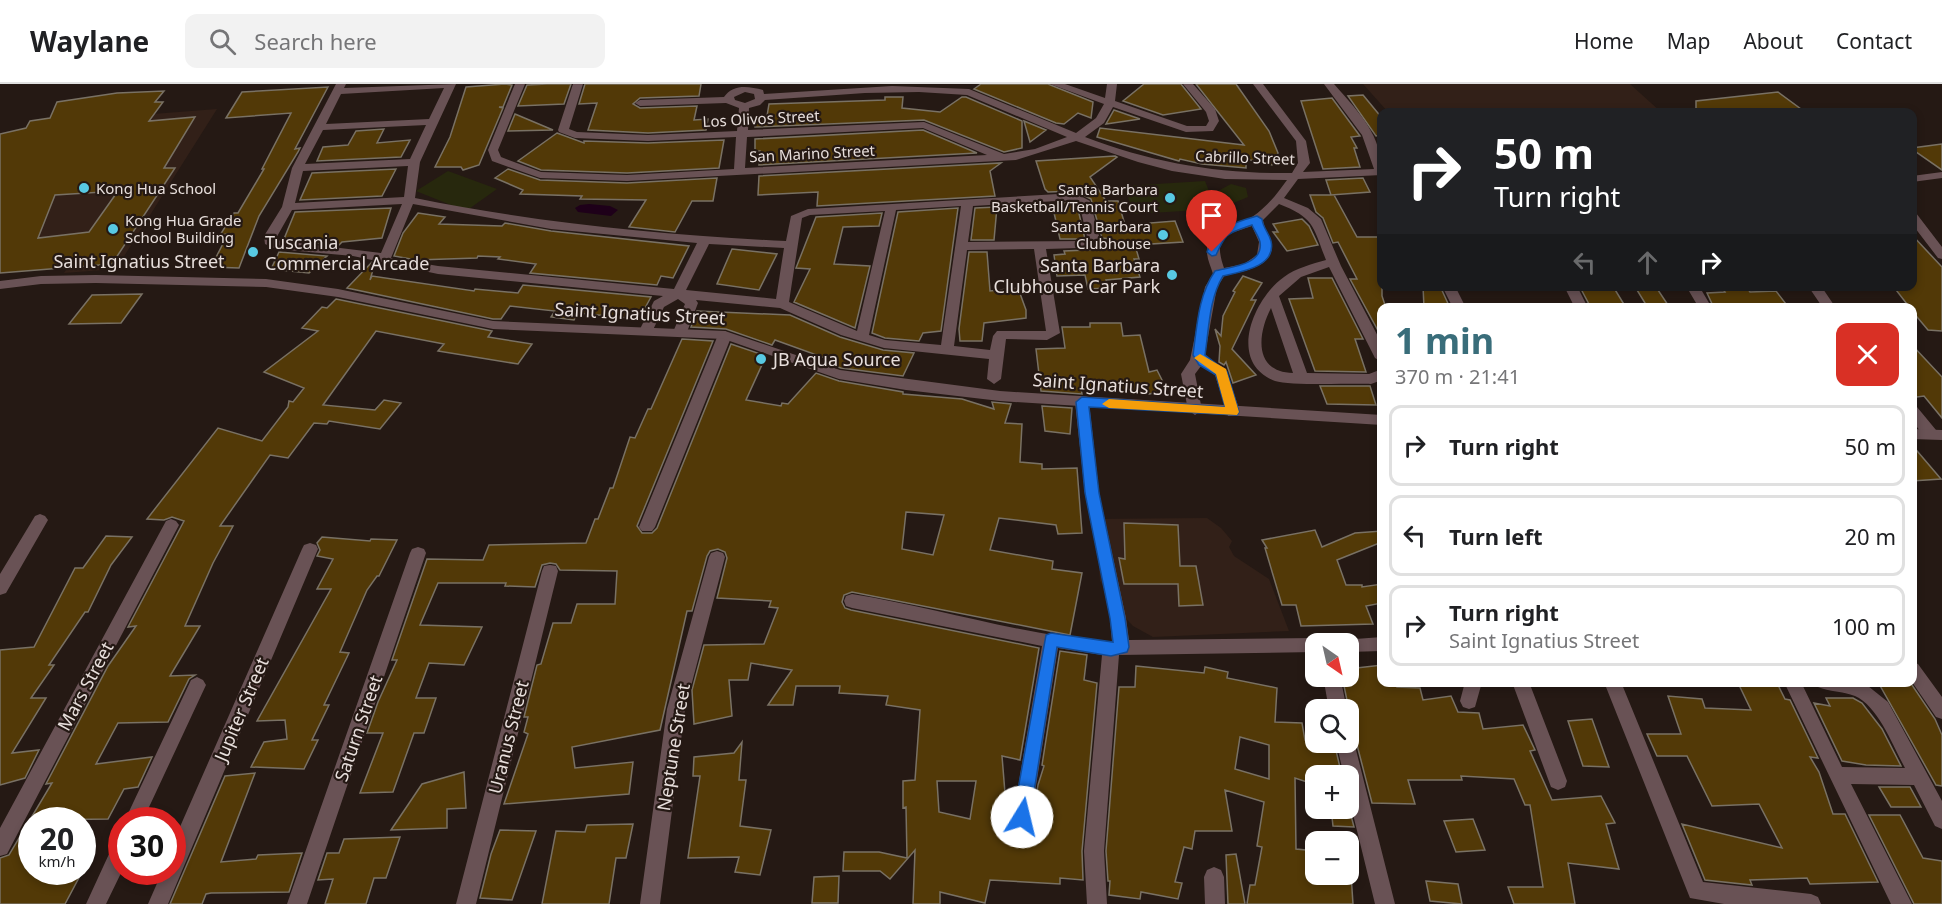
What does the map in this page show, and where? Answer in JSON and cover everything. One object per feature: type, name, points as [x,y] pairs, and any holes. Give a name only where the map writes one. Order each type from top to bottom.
[{"type":"street","name":"San Marino Street","points":[[520,84],[494,144],[494,156],[500,161],[545,175],[627,178],[1004,158],[1049,149],[1098,122],[1107,111],[1112,84]]},
{"type":"street","name":"Los Olivos Street","points":[[578,84],[563,130],[568,134],[648,138],[927,125],[1004,158]]},
{"type":"street","points":[[1057,84],[1186,129],[1201,131],[1212,127],[1213,118],[1188,84]]},
{"type":"street","points":[[1219,274],[1212,252],[1219,235],[1232,227],[1257,219],[1304,163],[1300,141],[1258,84]]},
{"type":"street","points":[[1329,84],[1377,150]]},
{"type":"street","points":[[385,258],[409,200],[414,162],[450,85],[339,87],[298,168],[288,207],[270,236],[272,244],[385,258],[387,261],[404,265],[438,270],[782,304],[884,344],[996,355]]},
{"type":"street","points":[[640,103],[729,100],[734,104],[744,106],[754,104],[761,97],[756,90],[746,87],[731,94],[729,100]]},
{"type":"street","name":"Cabrillo Street","points":[[761,97],[894,88],[955,89],[969,92],[1076,136],[1152,163],[1203,173],[1257,176],[1377,172]]},
{"type":"street","points":[[739,172],[744,106]]},
{"type":"street","points":[[319,126],[432,122]]},
{"type":"street","points":[[298,168],[414,162]]},
{"type":"street","points":[[1917,178],[1942,176]]},
{"type":"street","points":[[782,304],[797,216],[801,213],[1079,196],[1084,201],[1101,245],[961,246]]},
{"type":"street","points":[[1276,199],[1304,210],[1315,219],[1377,348]]},
{"type":"street","points":[[288,207],[409,200],[479,216],[704,241],[791,245]]},
{"type":"street","points":[[947,350],[967,204]]},
{"type":"street","points":[[862,337],[891,208]]},
{"type":"street","points":[[1195,410],[1188,374],[1199,355],[1210,287],[1219,274],[1248,267],[1263,257],[1265,241],[1257,226],[1257,219]]},
{"type":"street","points":[[1917,222],[1942,255]]},
{"type":"street","points":[[646,331],[659,303],[678,292],[704,241]]},
{"type":"street","points":[[994,379],[996,355],[1002,334],[1047,336],[1053,333],[1039,244]]},
{"type":"street","points":[[1334,262],[1296,274],[1272,294],[1256,322],[1256,357],[1273,375],[1302,378],[1371,379],[1377,376]]},
{"type":"street","name":"Saint Ignatius Street","points":[[0,285],[41,280],[96,279],[266,283],[338,293],[493,325],[725,335],[855,378],[1000,396],[1377,420]]},
{"type":"street","points":[[678,292],[692,303],[680,332]]},
{"type":"street","points":[[1272,294],[1302,378]]},
{"type":"street","points":[[647,527],[725,335]]},
{"type":"street","points":[[1199,355],[1204,362],[1221,372],[1233,412]]},
{"type":"street","points":[[1082,402],[1092,493],[1118,618],[1094,850],[1097,904]]},
{"type":"street","points":[[1917,416],[1937,434]]},
{"type":"street","points":[[1917,434],[1937,434]]},
{"type":"street","points":[[0,588],[40,520]]},
{"type":"street","name":"Mars Street","points":[[0,847],[171,525]]},
{"type":"street","name":"Jupiter Street","points":[[186,837],[310,549]]},
{"type":"street","name":"Saturn Street","points":[[297,904],[418,553]]},
{"type":"street","name":"Neptune Street","points":[[650,904],[676,709],[717,557]]},
{"type":"street","name":"Uranus Street","points":[[466,904],[550,570]]},
{"type":"street","points":[[852,601],[890,607],[1010,634],[1116,648],[1305,645]]},
{"type":"street","points":[[1022,817],[1051,640]]},
{"type":"street","points":[[1359,645],[1377,644]]},
{"type":"street","points":[[1917,676],[1942,711]]},
{"type":"street","points":[[140,807],[197,685]]},
{"type":"street","points":[[1469,701],[1473,687]]},
{"type":"street","points":[[1522,687],[1558,781]]},
{"type":"street","points":[[1613,687],[1699,898],[1811,904]]},
{"type":"street","points":[[1794,687],[1902,904]]},
{"type":"street","points":[[1853,687],[1871,696],[1882,708],[1942,820]]},
{"type":"street","points":[[1348,753],[1385,904]]},
{"type":"street","points":[[1837,775],[1919,777]]},
{"type":"street","points":[[1214,877],[1215,904]]},
{"type":"street","points":[[96,904],[108,878]]},
{"type":"street","name":"Jupiter Street","points":[[158,904],[166,885]]},
{"type":"shaded area","points":[[1363,84],[1630,84],[1657,108],[1384,108]]},
{"type":"shaded area","name":"Kong Hua School","points":[[217,109],[116,269],[64,273],[88,237],[0,249],[114,117]]},
{"type":"shaded area","points":[[589,204],[610,206],[618,210],[611,216],[578,212],[575,208]]},
{"type":"shaded area","points":[[1207,518],[1221,528],[1232,541],[1229,547],[1234,556],[1269,579],[1289,631],[1153,637],[1133,626],[1118,610],[1100,581],[1095,519]]},
{"type":"green space","points":[[448,171],[497,189],[466,211],[416,191]]},
{"type":"green space","name":"Santa Barbara Basketball/Tennis Court","points":[[1205,181],[1216,209],[1134,214],[1124,186]]},
{"type":"green space","points":[[1231,184],[1246,188],[1248,197],[1231,204],[1220,203],[1218,191]]},
{"type":"building","points":[[571,84],[564,104],[518,106],[527,85]]},
{"type":"building","points":[[585,84],[701,84],[699,96],[640,98],[633,104],[640,108],[697,106],[694,120],[708,119],[706,130],[648,133],[588,130],[597,103],[579,104]]},
{"type":"building","points":[[981,84],[1048,84],[1093,102],[1091,118],[1078,113],[1064,124],[1056,123],[974,89]]},
{"type":"building","points":[[1144,84],[1181,84],[1201,109],[1163,115],[1123,101]]},
{"type":"building","points":[[1196,84],[1236,84],[1269,131],[1278,153],[1272,165],[1246,159],[1246,168],[1202,164],[1180,159],[1179,161],[1097,137],[1100,128],[1244,145]]},
{"type":"building","points":[[512,85],[503,107],[499,107],[503,108],[479,165],[463,170],[461,167],[435,167],[450,137],[466,87]]},
{"type":"building","points":[[328,87],[295,149],[300,148],[298,152],[259,216],[239,268],[211,267],[228,234],[220,235],[234,213],[238,213],[264,169],[262,169],[291,113],[226,118],[242,92]]},
{"type":"building","name":"Kong Hua School","points":[[164,91],[155,102],[163,102],[149,121],[195,117],[164,168],[175,168],[112,264],[0,273],[0,134],[26,128],[30,121],[50,118],[57,102],[117,93]],"holes":[[[118,191],[89,232],[38,238],[55,195]]]},
{"type":"building","points":[[1778,92],[1800,108],[1696,108],[1696,101]]},
{"type":"building","points":[[1363,95],[1377,112],[1377,136],[1376,136],[1348,96]]},
{"type":"building","points":[[885,97],[903,97],[902,108],[940,112],[962,97],[966,97],[1022,121],[1022,148],[1004,152],[924,120],[755,127],[754,117],[767,116],[769,104],[885,100]]},
{"type":"building","points":[[1332,98],[1360,136],[1351,137],[1357,148],[1354,148],[1360,167],[1323,169],[1301,101]]},
{"type":"building","points":[[1114,110],[1140,119],[1106,124]]},
{"type":"building","points":[[515,114],[553,130],[508,131]]},
{"type":"building","points":[[1024,121],[1046,130],[1030,142]]},
{"type":"building","points":[[384,129],[377,143],[410,140],[401,157],[317,161],[323,147],[348,145],[356,131]]},
{"type":"building","points":[[923,130],[977,153],[759,165],[760,151],[755,151],[755,139]]},
{"type":"building","points":[[557,133],[584,143],[584,141],[648,143],[724,140],[719,168],[627,173],[541,170],[518,161]]},
{"type":"building","points":[[1942,144],[1942,170],[1917,152],[1917,147]]},
{"type":"building","points":[[1117,157],[1090,177],[1106,201],[1118,201],[1125,225],[1175,221],[1183,242],[1135,245],[1139,259],[1134,259],[1140,277],[1106,280],[1108,288],[1088,289],[1085,275],[1057,276],[1054,255],[1065,254],[1064,251],[1111,249],[1115,243],[1111,239],[1102,238],[1091,199],[1075,191],[1048,192],[1036,161]]},
{"type":"building","points":[[1001,163],[990,171],[995,196],[817,206],[818,192],[758,195],[759,176]]},
{"type":"building","points":[[396,169],[382,196],[300,200],[312,173]]},
{"type":"building","points":[[508,169],[540,180],[627,183],[717,178],[713,201],[692,201],[675,232],[629,227],[646,200],[580,199],[582,196],[520,194],[523,190],[495,178]]},
{"type":"building","points":[[1363,178],[1370,192],[1331,195],[1326,180]]},
{"type":"building","points":[[1310,195],[1334,195],[1357,237],[1377,237],[1377,291],[1382,291],[1384,303],[1377,303],[1377,329],[1350,279],[1357,279],[1338,242],[1333,243],[1323,218],[1316,212]]},
{"type":"building","points":[[1073,202],[1077,205],[1085,239],[1060,239],[1052,204]]},
{"type":"building","points":[[997,207],[994,240],[971,240],[975,208]]},
{"type":"building","points":[[391,208],[382,238],[342,242],[338,246],[284,239],[295,212]]},
{"type":"building","points":[[958,208],[941,331],[923,333],[919,341],[885,338],[872,333],[898,212]]},
{"type":"building","points":[[418,213],[445,217],[439,224],[502,226],[505,223],[551,231],[689,246],[673,278],[661,276],[657,285],[530,273],[536,264],[498,259],[500,257],[416,260],[394,256],[403,233]]},
{"type":"building","points":[[882,213],[879,226],[843,227],[834,264],[870,266],[855,328],[794,302],[810,269],[796,268],[816,217]]},
{"type":"building","points":[[1302,219],[1309,226],[1318,245],[1287,251],[1273,232],[1278,232],[1273,224]]},
{"type":"building","points":[[1917,240],[1942,267],[1942,331],[1928,330],[1917,317],[1917,303],[1906,303],[1897,291],[1917,291]]},
{"type":"building","points":[[732,249],[777,254],[759,290],[717,284]]},
{"type":"building","points":[[279,252],[327,256],[309,273],[271,269]]},
{"type":"building","points":[[969,252],[987,252],[990,291],[1018,288],[1026,310],[1026,318],[984,323],[982,341],[960,341],[959,329]]},
{"type":"building","points":[[372,262],[375,263],[370,280],[372,276],[474,291],[475,289],[518,293],[523,285],[651,297],[639,319],[578,313],[574,320],[551,317],[555,311],[510,306],[501,319],[493,319],[347,288]]},
{"type":"building","points":[[1243,276],[1262,283],[1251,300],[1256,300],[1232,349],[1256,375],[1233,383],[1226,362],[1224,365],[1219,362],[1220,346],[1215,329],[1221,336],[1223,316],[1235,292],[1233,291]]},
{"type":"building","points":[[1308,278],[1332,278],[1363,339],[1355,339],[1366,372],[1315,371],[1289,299],[1313,298]]},
{"type":"building","points":[[1423,291],[1442,291],[1448,303],[1424,303]]},
{"type":"building","points":[[1582,291],[1616,291],[1623,303],[1588,303]]},
{"type":"building","points":[[1638,291],[1659,291],[1667,303],[1645,303]]},
{"type":"building","points":[[1776,291],[1785,303],[1712,303],[1707,293]]},
{"type":"building","points":[[142,294],[121,323],[69,324],[92,295]]},
{"type":"building","points":[[336,299],[492,331],[488,337],[532,344],[518,364],[438,351],[444,344],[376,331],[323,405],[375,410],[384,400],[401,403],[380,429],[329,421],[327,424],[314,423],[288,458],[270,455],[220,526],[233,526],[213,563],[185,626],[200,626],[170,676],[195,675],[189,679],[168,722],[118,723],[96,764],[152,757],[138,787],[124,789],[114,807],[108,807],[108,819],[96,819],[96,807],[38,807],[52,783],[46,784],[108,666],[136,626],[128,627],[184,521],[172,517],[164,520],[147,519],[218,428],[262,441],[288,407],[289,401],[293,402],[304,388],[264,372],[318,331],[302,328],[322,307],[327,308]]},
{"type":"building","points":[[697,311],[790,315],[840,337],[883,350],[914,353],[903,376],[841,368],[825,363],[828,359],[775,340],[772,345],[726,329],[691,327]]},
{"type":"building","points":[[1090,323],[1121,323],[1123,336],[1140,335],[1149,372],[1157,370],[1167,390],[1149,394],[1148,391],[1120,392],[1119,388],[1081,389],[1082,394],[1041,391],[1036,349],[1065,348],[1062,327],[1090,327]]},
{"type":"building","points":[[682,339],[713,341],[637,526],[642,533],[652,533],[657,528],[731,344],[766,356],[746,400],[781,406],[782,403],[788,404],[816,373],[839,381],[903,392],[903,394],[962,399],[994,409],[992,402],[1011,404],[1005,423],[1022,424],[1020,462],[1042,464],[1042,469],[1077,468],[1082,533],[1058,534],[1056,525],[999,518],[990,550],[1053,561],[1052,569],[1082,573],[1070,635],[852,592],[844,595],[842,602],[845,608],[851,610],[1039,648],[1020,760],[1002,756],[1005,793],[1015,793],[1011,818],[1014,825],[1021,828],[1030,825],[1033,818],[1038,785],[1044,766],[1042,765],[1060,651],[1087,655],[1084,680],[1097,683],[1082,851],[1083,880],[1060,878],[1060,884],[990,880],[985,903],[940,892],[940,904],[913,904],[915,850],[890,879],[880,871],[843,871],[844,852],[879,852],[907,858],[903,781],[915,780],[920,710],[886,705],[888,696],[839,693],[840,686],[796,686],[793,705],[768,705],[792,670],[751,663],[748,680],[729,680],[732,716],[694,724],[692,690],[704,645],[764,644],[778,608],[769,607],[771,601],[717,598],[727,558],[725,552],[718,549],[710,551],[707,556],[692,611],[687,611],[660,730],[572,747],[575,768],[633,762],[629,794],[504,804],[528,734],[524,732],[528,717],[524,717],[537,665],[541,664],[553,623],[571,623],[577,604],[615,604],[617,571],[560,570],[556,564],[550,563],[542,565],[535,587],[505,586],[506,583],[438,583],[420,625],[482,627],[464,665],[429,663],[416,698],[436,698],[424,733],[414,733],[393,792],[360,793],[383,733],[367,733],[397,660],[392,660],[427,559],[483,560],[489,545],[586,543],[610,488],[613,488],[630,437],[635,438],[648,409],[651,409]],"holes":[[[906,512],[944,515],[933,555],[902,549]],[[937,781],[976,781],[970,819],[939,812]]]},
{"type":"building","points":[[1917,350],[1942,377],[1942,418],[1924,396],[1917,397]]},
{"type":"building","points":[[1320,386],[1370,386],[1376,405],[1327,404]]},
{"type":"building","points":[[1042,406],[1072,408],[1070,434],[1045,431]]},
{"type":"building","points":[[1917,451],[1941,479],[1917,481]]},
{"type":"building","points":[[1124,523],[1178,525],[1180,566],[1196,566],[1203,605],[1179,606],[1178,584],[1124,584],[1119,558],[1125,559]]},
{"type":"building","points":[[1315,530],[1322,547],[1355,533],[1377,531],[1377,544],[1337,560],[1346,585],[1362,585],[1362,587],[1377,585],[1377,604],[1366,606],[1373,624],[1301,626],[1296,605],[1282,605],[1265,548],[1267,548],[1262,540]]},
{"type":"building","points":[[106,536],[132,537],[111,565],[88,612],[85,612],[49,665],[54,665],[31,698],[46,698],[12,753],[39,750],[25,778],[0,785],[0,650],[34,647],[75,568],[83,568]]},
{"type":"building","points":[[322,537],[370,541],[371,539],[397,540],[379,576],[367,590],[340,652],[349,653],[324,705],[329,705],[312,740],[318,740],[304,769],[251,767],[264,742],[287,739],[285,720],[257,721],[331,589],[317,589],[333,559],[317,556],[320,550],[317,543]]},
{"type":"building","points":[[1136,666],[1204,673],[1205,667],[1228,672],[1227,678],[1277,688],[1275,722],[1302,723],[1305,753],[1337,753],[1339,765],[1305,765],[1305,781],[1295,778],[1296,849],[1305,850],[1305,885],[1352,885],[1353,904],[1247,904],[1250,885],[1255,885],[1262,847],[1257,846],[1264,802],[1225,790],[1232,831],[1195,831],[1192,849],[1184,847],[1175,882],[1182,883],[1178,899],[1141,892],[1140,899],[1109,895],[1110,881],[1108,881],[1106,851],[1119,687],[1135,687]],"holes":[[[1240,737],[1269,745],[1269,779],[1235,769]]]},
{"type":"building","points":[[1377,666],[1377,687],[1420,688],[1423,700],[1451,696],[1458,712],[1479,713],[1483,729],[1523,725],[1535,750],[1530,751],[1552,800],[1601,796],[1615,823],[1606,824],[1619,869],[1568,863],[1575,904],[1514,904],[1508,887],[1543,887],[1530,805],[1525,805],[1514,779],[1461,776],[1462,780],[1408,780],[1415,804],[1372,803],[1359,753],[1359,699],[1347,699],[1344,687],[1359,687],[1359,668]]},
{"type":"building","points":[[1740,687],[1779,687],[1785,699],[1790,700],[1818,758],[1810,757],[1819,772],[1833,814],[1845,814],[1878,882],[1810,884],[1807,878],[1750,880],[1752,885],[1705,880],[1682,824],[1782,848],[1759,804],[1712,806],[1687,756],[1657,756],[1647,734],[1681,734],[1668,696],[1702,699],[1705,708],[1751,710]]},
{"type":"building","points":[[1881,687],[1913,687],[1935,719],[1942,735],[1942,786],[1936,785]]},
{"type":"building","points":[[1826,698],[1853,698],[1862,703],[1882,729],[1901,766],[1866,765],[1842,761],[1814,703],[1830,706]]},
{"type":"building","points":[[1592,719],[1609,767],[1583,766],[1568,721]]},
{"type":"building","points":[[742,742],[739,780],[746,780],[740,826],[771,830],[760,875],[735,872],[739,857],[688,858],[700,776],[693,776],[694,757],[734,753]]},
{"type":"building","points":[[464,772],[466,808],[447,809],[447,828],[391,830],[422,784]]},
{"type":"building","points":[[255,773],[221,862],[256,859],[258,855],[302,853],[289,892],[211,893],[206,894],[202,904],[170,904],[178,885],[186,885],[186,867],[225,776]]},
{"type":"building","points":[[1879,787],[1910,787],[1921,807],[1891,807]]},
{"type":"building","points":[[1869,815],[1900,815],[1923,858],[1942,861],[1942,904],[1914,904]]},
{"type":"building","points":[[1332,819],[1352,819],[1354,827],[1333,826]]},
{"type":"building","points":[[1473,819],[1485,850],[1456,852],[1444,821]]},
{"type":"building","points":[[633,824],[626,858],[616,858],[609,904],[542,904],[556,831],[585,832],[587,825]]},
{"type":"building","points":[[500,830],[536,831],[512,900],[480,898],[491,854]]},
{"type":"building","points":[[400,837],[386,878],[374,878],[366,904],[325,904],[333,879],[318,880],[327,853],[339,853],[344,839]]},
{"type":"building","points":[[18,840],[18,885],[75,885],[65,904],[0,904],[0,858],[9,855]]},
{"type":"building","points":[[1236,854],[1245,904],[1228,904],[1226,855]]},
{"type":"building","points":[[839,876],[838,903],[812,903],[814,877]]},
{"type":"building","points":[[1426,881],[1458,884],[1462,904],[1430,901]]},
{"type":"slow traffic","points":[[1109,404],[1233,412],[1221,372],[1200,358]]},
{"type":"place","name":"Kong Hua School","points":[[84,188]]},
{"type":"place","name":"Santa Barbara Basketball/Tennis Court","points":[[1170,198]]},
{"type":"place","name":"Kong Hua Grade School Building","points":[[113,229]]},
{"type":"place","name":"Santa Barbara Clubhouse","points":[[1163,235]]},
{"type":"place","name":"Tuscania Commercial Arcade","points":[[253,252]]},
{"type":"place","name":"Santa Barbara Clubhouse Car Park","points":[[1172,275]]},
{"type":"place","name":"JB Aqua Source","points":[[761,359]]},
{"type":"route","points":[[1022,817],[1051,640],[1111,649],[1121,647],[1118,618],[1112,598],[1092,493],[1082,402],[1233,412],[1221,372],[1204,362],[1199,355],[1210,287],[1221,272],[1248,267],[1263,257],[1265,253],[1265,241],[1257,226],[1257,219],[1224,231],[1215,241],[1212,252]]}]
